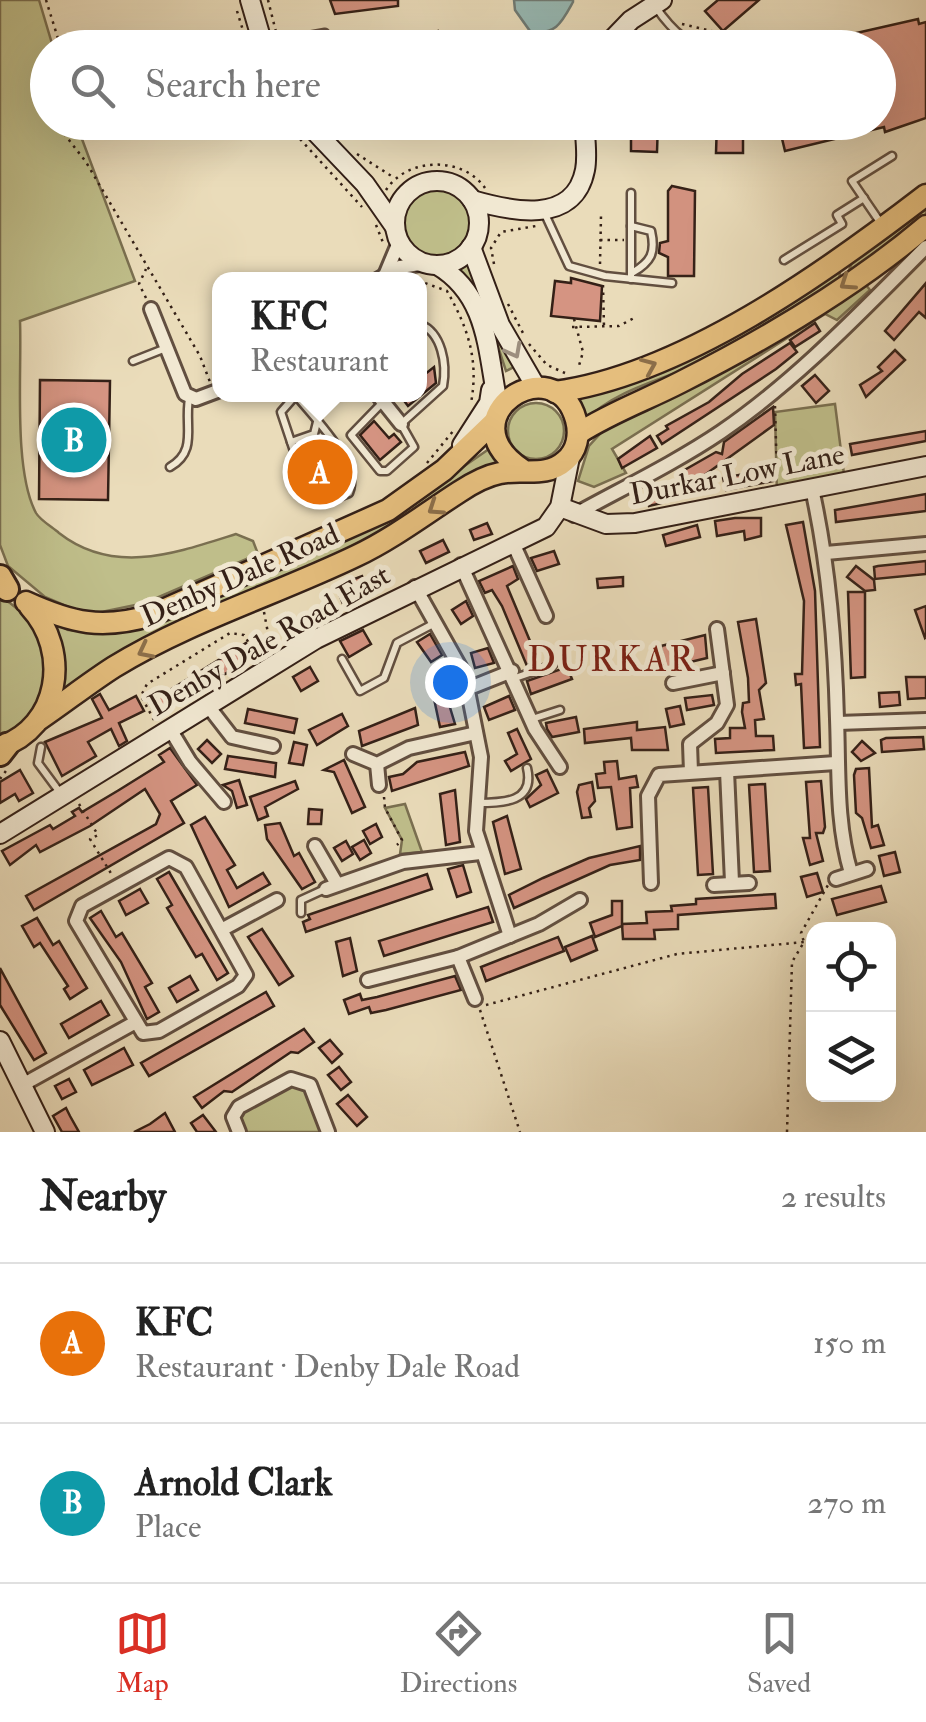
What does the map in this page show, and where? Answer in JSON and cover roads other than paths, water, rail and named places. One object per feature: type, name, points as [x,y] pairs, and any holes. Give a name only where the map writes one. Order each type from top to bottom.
[{"type":"main road","name":"Denby Dale Road","points":[[8,588],[70,622],[93,626],[134,620],[388,510],[444,470],[515,393],[598,386],[705,340],[884,227],[926,195]]},
{"type":"main road","points":[[570,456],[579,433],[619,408],[675,385],[763,339],[926,226]]},
{"type":"main road","points":[[546,390],[572,408],[579,433]]},
{"type":"main road","points":[[497,416],[500,450],[534,471]]},
{"type":"main road","name":"Denby Dale Road","points":[[2,748],[147,650],[358,555],[486,476],[534,471],[570,456]]},
{"type":"main road","points":[[8,588],[54,647],[54,682],[40,719]]},
{"type":"street","points":[[250,0],[263,30]]},
{"type":"street","points":[[621,30],[658,2]]},
{"type":"street","points":[[323,140],[365,184],[386,192],[443,181],[488,205],[544,211],[562,203],[581,180],[586,170],[585,140]]},
{"type":"street","points":[[383,272],[397,249],[398,206],[410,190]]},
{"type":"street","points":[[386,192],[397,249]]},
{"type":"street","points":[[432,264],[456,260],[471,247],[488,205]]},
{"type":"street","points":[[471,247],[500,326],[546,390]]},
{"type":"street","name":"Denby Dale Road East","points":[[0,834],[270,668],[415,587],[546,527],[565,507],[718,434],[836,336],[926,248]]},
{"type":"street","points":[[397,249],[459,278],[472,296],[488,341],[497,416]]},
{"type":"street","points":[[150,308],[182,389],[190,398],[212,392]]},
{"type":"street","points":[[825,325],[836,336]]},
{"type":"street","points":[[444,470],[489,403],[493,380]]},
{"type":"street","points":[[383,402],[401,424]]},
{"type":"street","points":[[565,507],[570,456]]},
{"type":"street","name":"Durkar Low Lane","points":[[565,507],[620,524],[926,466]]},
{"type":"street","points":[[534,471],[565,507]]},
{"type":"street","points":[[812,488],[826,553],[838,723],[836,763],[844,850],[852,873]]},
{"type":"street","points":[[513,543],[546,616]]},
{"type":"street","points":[[826,553],[926,544]]},
{"type":"street","points":[[461,565],[514,674],[531,719],[560,767]]},
{"type":"street","points":[[415,587],[460,663],[482,756],[477,802],[480,853],[510,936]]},
{"type":"street","points":[[684,772],[690,744],[724,715],[724,673],[717,629]]},
{"type":"street","points":[[673,683],[724,673]]},
{"type":"street","points":[[467,689],[514,674]]},
{"type":"street","points":[[208,706],[232,737],[274,746]]},
{"type":"street","points":[[838,723],[926,720]]},
{"type":"street","points":[[166,731],[224,802]]},
{"type":"street","points":[[353,754],[377,764],[409,748],[476,733]]},
{"type":"street","points":[[651,883],[648,796],[658,775],[836,763]]},
{"type":"street","points":[[377,764],[379,785]]},
{"type":"street","points":[[644,765],[654,780]]},
{"type":"street","points":[[727,771],[732,882]]},
{"type":"street","points":[[398,845],[402,862]]},
{"type":"street","points":[[316,846],[332,886],[402,862],[480,853]]},
{"type":"street","points":[[650,851],[666,850]]},
{"type":"street","points":[[169,858],[181,861],[224,929],[245,967],[244,981],[159,1031],[143,1033],[76,921],[82,906],[169,858]]},
{"type":"street","points":[[836,880],[867,870]]},
{"type":"street","points":[[714,885],[749,883]]},
{"type":"street","points":[[224,929],[277,900]]},
{"type":"street","points":[[372,958],[373,977],[458,957],[580,900]]},
{"type":"street","points":[[565,908],[572,924]]},
{"type":"street","points":[[458,957],[477,1003]]},
{"type":"street","points":[[24,1084],[134,1023]]},
{"type":"street","points":[[0,1041],[45,1132]]},
{"type":"street","points":[[239,1132],[234,1117],[239,1107],[291,1079],[310,1085],[328,1132]]},
{"type":"lane","points":[[658,2],[673,30]]},
{"type":"lane","points":[[884,227],[852,181],[892,156]]},
{"type":"lane","points":[[631,192],[631,276]]},
{"type":"lane","points":[[784,260],[842,224],[837,216],[864,198]]},
{"type":"lane","points":[[544,211],[564,262],[601,276],[672,283]]},
{"type":"lane","points":[[631,226],[651,231],[654,251],[648,262],[631,276]]},
{"type":"lane","points":[[377,402],[352,435],[380,470],[387,470],[414,447],[401,424],[438,393],[445,375],[434,334],[427,329]]},
{"type":"lane","points":[[134,361],[167,348]]},
{"type":"lane","points":[[170,467],[183,458],[189,445],[190,398]]},
{"type":"lane","points":[[289,402],[281,412],[310,499],[323,503],[349,494],[352,484],[337,442],[301,402]]},
{"type":"lane","points":[[290,442],[314,434],[316,421]]},
{"type":"lane","points":[[342,659],[360,692],[384,678],[398,643],[436,622]]},
{"type":"lane","points":[[514,674],[553,665]]},
{"type":"lane","points":[[531,719],[560,710]]},
{"type":"lane","points":[[41,748],[38,763],[66,793]]},
{"type":"lane","points":[[477,802],[504,804],[522,796],[528,787],[527,768]]},
{"type":"lane","points":[[300,913],[301,900],[332,886]]},
{"type":"water","points":[[514,0],[573,0],[557,26],[549,30],[529,30],[515,10]]},
{"type":"place","name":"Arnold Clark","points":[[74,440]]},
{"type":"place","name":"KFC","points":[[320,472]]},
{"type":"district","name":"DURKAR","points":[[612,659]]}]
